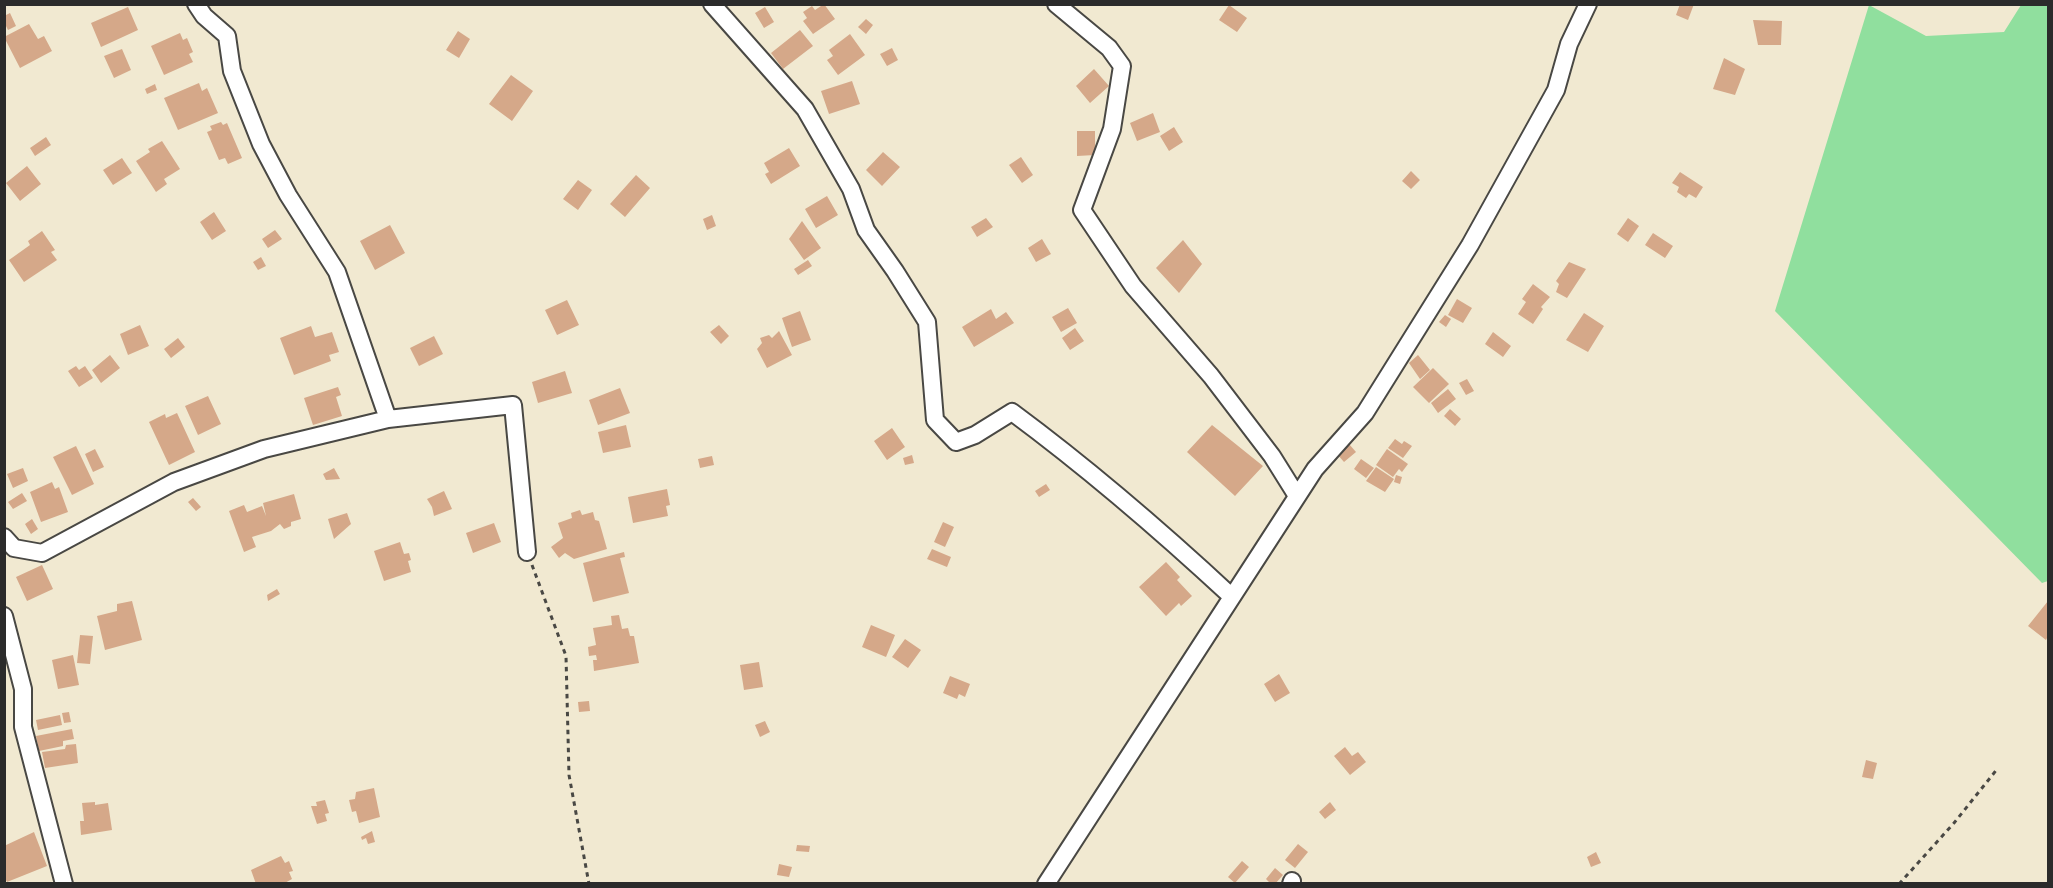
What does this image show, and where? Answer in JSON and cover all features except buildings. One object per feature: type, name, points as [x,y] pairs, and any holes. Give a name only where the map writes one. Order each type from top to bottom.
[{"type":"street","points":[[196,4],[204,16],[227,36],[232,71],[261,144],[288,195],[337,272],[388,419]]},
{"type":"street","points":[[712,4],[805,109],[850,189],[866,230],[927,322],[935,420],[956,442],[975,435],[1012,412],[1071,456],[1149,521],[1231,596]]},
{"type":"street","points":[[1056,4],[1109,48],[1122,66],[1112,129],[1083,210],[1132,286],[1211,376],[1272,456],[1298,495]]},
{"type":"street","points":[[1046,884],[1315,469],[1365,413],[1470,245],[1556,90],[1569,44],[1588,4]]},
{"type":"street","points":[[4,537],[14,548],[42,553],[174,482],[264,449],[388,419],[513,405],[527,552]]},
{"type":"street","points":[[4,616],[23,689],[23,726],[64,884]]},
{"type":"path","points":[[527,552],[566,656],[569,775],[589,884]]},
{"type":"path","points":[[1899,884],[1954,823],[1998,768]]},
{"type":"green space","points":[[1869,5],[1926,36],[2004,32],[2021,5],[2048,5],[2048,581],[2042,583],[1775,311]]}]
